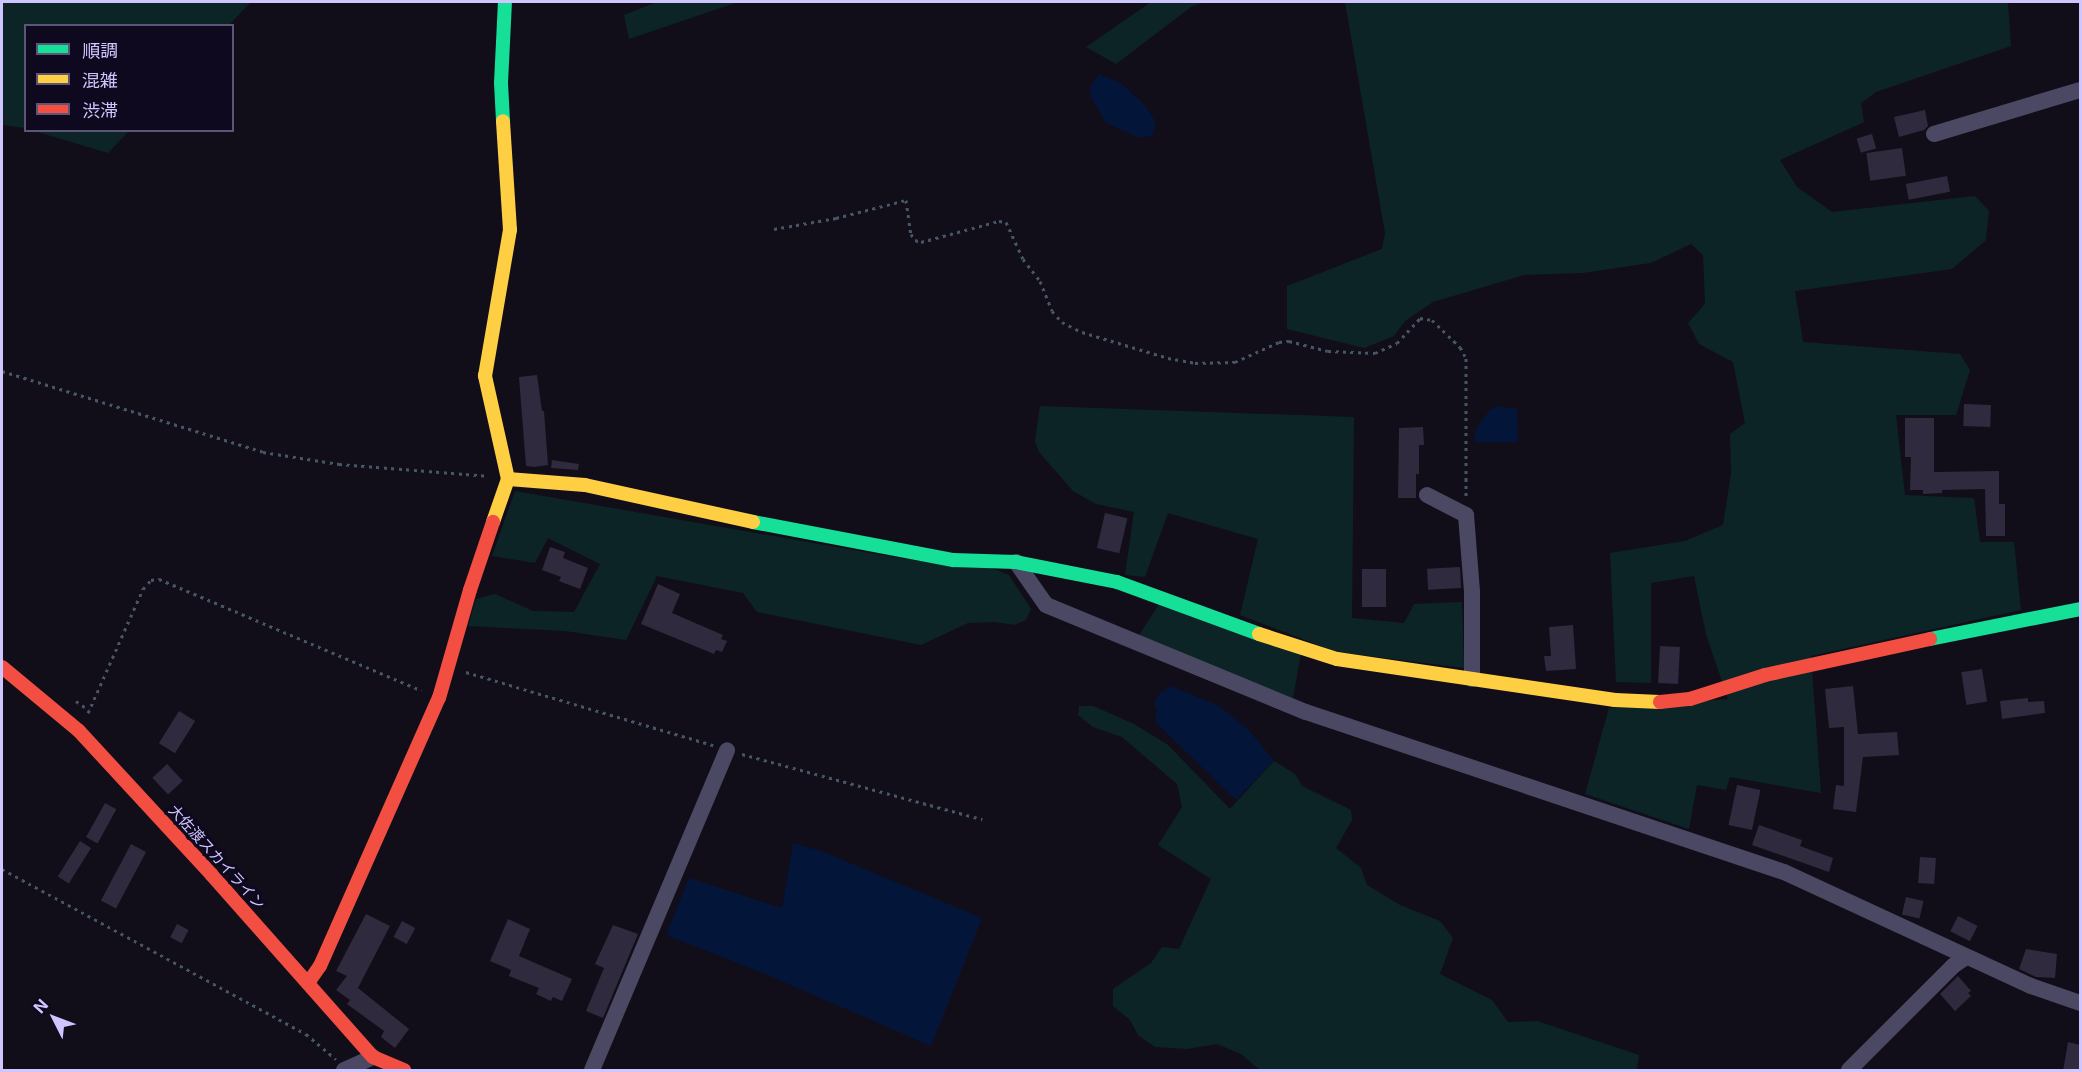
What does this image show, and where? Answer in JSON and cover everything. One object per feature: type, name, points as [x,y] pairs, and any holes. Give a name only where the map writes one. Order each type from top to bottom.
[{"type":"street","points":[[308,983],[320,966],[439,698],[470,590],[508,479],[485,376],[510,230],[501,83],[505,2]]},
{"type":"street","points":[[1934,134],[2080,90]]},
{"type":"street","points":[[508,479],[585,485],[800,532],[953,560],[1016,562],[1117,582],[1278,641],[1337,659],[1615,700],[1661,702],[1690,699],[1765,675],[1870,651],[2080,609]]},
{"type":"street","points":[[1427,495],[1466,515],[1472,592],[1472,679]]},
{"type":"street","points":[[1016,562],[1046,605],[1306,712],[1784,872],[1951,947],[1966,957],[2031,986],[2080,1003]]},
{"type":"street","name":"大佐渡スカイライン","points":[[2,667],[79,731],[211,874],[373,1057],[404,1071]]},
{"type":"street","points":[[592,1071],[727,750]]},
{"type":"street","points":[[1849,1071],[1953,966],[1966,957]]},
{"type":"street","points":[[346,1070],[373,1057]]},
{"type":"path","points":[[774,229],[836,218],[906,200],[911,234],[915,240],[921,242],[999,221],[1006,222],[1023,259],[1040,281],[1052,311],[1062,322],[1082,332],[1168,358],[1195,363],[1235,362],[1279,342],[1289,341],[1328,351],[1375,353],[1397,343],[1420,318],[1432,320],[1460,346],[1466,358],[1466,515]]},
{"type":"path","points":[[2,371],[177,428],[263,452],[339,464],[433,470],[508,479]]},
{"type":"path","points":[[79,731],[143,590],[151,580],[159,579],[439,698]]},
{"type":"path","points":[[2,869],[306,1034],[346,1070]]},
{"type":"green space","points":[[2,2],[251,2],[230,24],[24,24],[24,128],[2,125]]},
{"type":"green space","points":[[657,2],[738,2],[629,39],[624,15]]},
{"type":"green space","points":[[1151,2],[1204,2],[1191,7],[1116,64],[1086,47]]},
{"type":"green space","points":[[1345,2],[2008,2],[2011,46],[1876,92],[1861,103],[1864,122],[1780,160],[1797,187],[1832,212],[1975,196],[1989,211],[1986,240],[1952,269],[1795,291],[1803,342],[1960,354],[1970,370],[1956,415],[1896,415],[1905,495],[1974,498],[1980,542],[2014,542],[2021,610],[1811,656],[1821,793],[1730,777],[1726,790],[1697,785],[1689,829],[1585,794],[1609,708],[1728,699],[1706,634],[1694,576],[1651,583],[1651,683],[1616,682],[1610,553],[1685,541],[1723,525],[1731,473],[1730,434],[1745,423],[1733,362],[1699,344],[1688,323],[1705,304],[1703,255],[1691,244],[1651,263],[1582,273],[1524,275],[1433,302],[1405,321],[1394,336],[1364,348],[1287,329],[1287,286],[1382,249],[1385,233]]},
{"type":"green space","points":[[37,132],[128,132],[108,153]]},
{"type":"green space","points":[[1040,406],[1354,417],[1352,618],[1404,623],[1414,604],[1462,602],[1464,668],[1336,652],[1240,615],[1258,539],[1168,513],[1145,577],[1125,575],[1134,512],[1096,504],[1073,491],[1039,452],[1035,441]]},
{"type":"green space","points":[[515,491],[911,560],[991,568],[1009,575],[1031,609],[1026,620],[1014,625],[995,622],[968,623],[921,645],[757,612],[743,593],[657,576],[626,640],[565,631],[468,626],[476,599],[495,594],[533,611],[574,612],[600,564],[548,538],[535,563],[492,556]]},
{"type":"green space","points":[[1159,604],[1301,654],[1293,698],[1138,637]]},
{"type":"green space","points":[[1079,706],[1093,706],[1134,724],[1168,745],[1230,809],[1274,761],[1295,774],[1302,786],[1351,810],[1352,820],[1336,848],[1361,868],[1367,885],[1400,905],[1440,921],[1453,938],[1440,974],[1492,1000],[1508,1022],[1537,1021],[1639,1055],[1637,1070],[1260,1070],[1241,1054],[1217,1044],[1187,1049],[1155,1047],[1138,1035],[1130,1020],[1113,1006],[1113,989],[1151,963],[1162,947],[1179,949],[1211,879],[1158,845],[1182,807],[1177,784],[1122,737],[1093,727],[1078,715]]},
{"type":"water","points":[[1099,74],[1121,83],[1146,106],[1156,123],[1152,136],[1140,138],[1106,123],[1091,97],[1090,88]]},
{"type":"water","points":[[1496,406],[1517,409],[1518,442],[1476,442],[1474,440],[1477,427],[1488,412]]},
{"type":"water","points":[[1171,686],[1217,705],[1247,728],[1274,761],[1236,800],[1155,722],[1157,712],[1154,703],[1160,693]]},
{"type":"water","points":[[793,843],[821,851],[982,918],[931,1046],[763,973],[666,935],[689,878],[782,908]]},
{"type":"building","points":[[1925,110],[1928,126],[1924,130],[1899,137],[1894,117]]},
{"type":"building","points":[[1872,134],[1876,148],[1861,153],[1857,138]]},
{"type":"building","points":[[1902,148],[1906,176],[1870,181],[1866,153]]},
{"type":"building","points":[[1947,176],[1950,192],[1909,200],[1906,184]]},
{"type":"building","points":[[537,375],[542,411],[544,411],[548,465],[534,467],[526,466],[519,377]]},
{"type":"building","points":[[1964,404],[1991,405],[1990,427],[1963,426]]},
{"type":"building","points":[[1905,418],[1934,418],[1934,472],[1999,471],[1999,504],[2005,504],[2005,536],[1986,536],[1985,489],[1942,490],[1942,493],[1923,494],[1923,490],[1910,490],[1911,457],[1905,457]]},
{"type":"building","points":[[1423,427],[1424,445],[1419,445],[1416,498],[1398,498],[1399,428]]},
{"type":"building","points":[[552,460],[579,464],[578,470],[551,468]]},
{"type":"building","points":[[1105,513],[1127,518],[1119,553],[1097,548]]},
{"type":"building","points":[[550,547],[565,552],[563,558],[588,568],[580,589],[559,581],[561,577],[542,570]]},
{"type":"building","points":[[1460,567],[1461,588],[1428,590],[1427,569]]},
{"type":"building","points":[[1362,569],[1386,569],[1386,607],[1362,607]]},
{"type":"building","points":[[658,584],[680,594],[672,613],[723,635],[721,639],[727,641],[722,652],[716,650],[714,654],[641,624]]},
{"type":"building","points":[[1573,625],[1576,669],[1546,671],[1544,656],[1551,656],[1549,627]]},
{"type":"building","points":[[1660,646],[1680,647],[1678,684],[1658,683]]},
{"type":"building","points":[[1982,669],[1987,702],[1966,705],[1961,672]]},
{"type":"building","points":[[1853,686],[1858,734],[1897,732],[1899,755],[1863,757],[1856,812],[1833,809],[1836,785],[1844,786],[1844,727],[1829,728],[1825,689]]},
{"type":"building","points":[[2028,698],[2028,702],[2044,701],[2045,713],[2002,719],[2000,701]]},
{"type":"building","points":[[179,711],[195,721],[175,753],[159,743]]},
{"type":"building","points":[[167,764],[183,781],[168,794],[152,778]]},
{"type":"building","points":[[1737,785],[1760,790],[1752,830],[1728,825]]},
{"type":"building","points":[[105,803],[116,809],[97,843],[86,837]]},
{"type":"building","points":[[1759,825],[1802,840],[1800,846],[1833,858],[1829,872],[1752,845]]},
{"type":"building","points":[[80,841],[91,848],[69,884],[58,877]]},
{"type":"building","points":[[131,844],[146,852],[116,908],[101,901]]},
{"type":"building","points":[[1920,857],[1936,858],[1934,884],[1918,883]]},
{"type":"building","points":[[1906,897],[1924,901],[1919,919],[1902,915]]},
{"type":"building","points":[[366,914],[390,926],[358,988],[409,1029],[395,1048],[381,1037],[384,1031],[347,1004],[350,1000],[336,990],[347,976],[336,971]]},
{"type":"building","points":[[1958,916],[1978,926],[1970,941],[1950,931]]},
{"type":"building","points":[[508,919],[530,929],[519,956],[572,979],[562,1001],[553,997],[551,1001],[536,994],[539,988],[509,976],[511,970],[490,961]]},
{"type":"building","points":[[402,921],[415,928],[407,944],[394,937]]},
{"type":"building","points":[[177,924],[189,930],[182,943],[170,937]]},
{"type":"building","points":[[613,925],[638,934],[603,1018],[586,1011],[604,968],[595,964]]},
{"type":"building","points":[[2026,949],[2057,954],[2055,978],[2036,977],[2019,969]]},
{"type":"building","points":[[1958,976],[1971,991],[1968,993],[1971,996],[1955,1011],[1940,994]]},
{"type":"building","points":[[2068,1042],[2080,1045],[2079,1071],[2063,1071]]},
{"type":"traffic: fast","points":[[503,121],[501,83],[505,2]]},
{"type":"traffic: fast","points":[[753,522],[953,560],[1016,562],[1117,582],[1259,634]]},
{"type":"traffic: fast","points":[[1930,639],[2080,609]]},
{"type":"traffic: slow","points":[[493,522],[508,479],[485,376],[510,230],[503,121]]},
{"type":"traffic: slow","points":[[508,479],[585,485],[753,522]]},
{"type":"traffic: slow","points":[[1259,634],[1337,659],[1615,700],[1660,702]]},
{"type":"traffic: jam","points":[[308,983],[320,966],[439,698],[470,590],[493,522]]},
{"type":"traffic: jam","points":[[1660,702],[1690,699],[1765,675],[1930,639]]},
{"type":"traffic: jam","points":[[2,667],[79,731],[211,874],[373,1057],[404,1070]]}]
